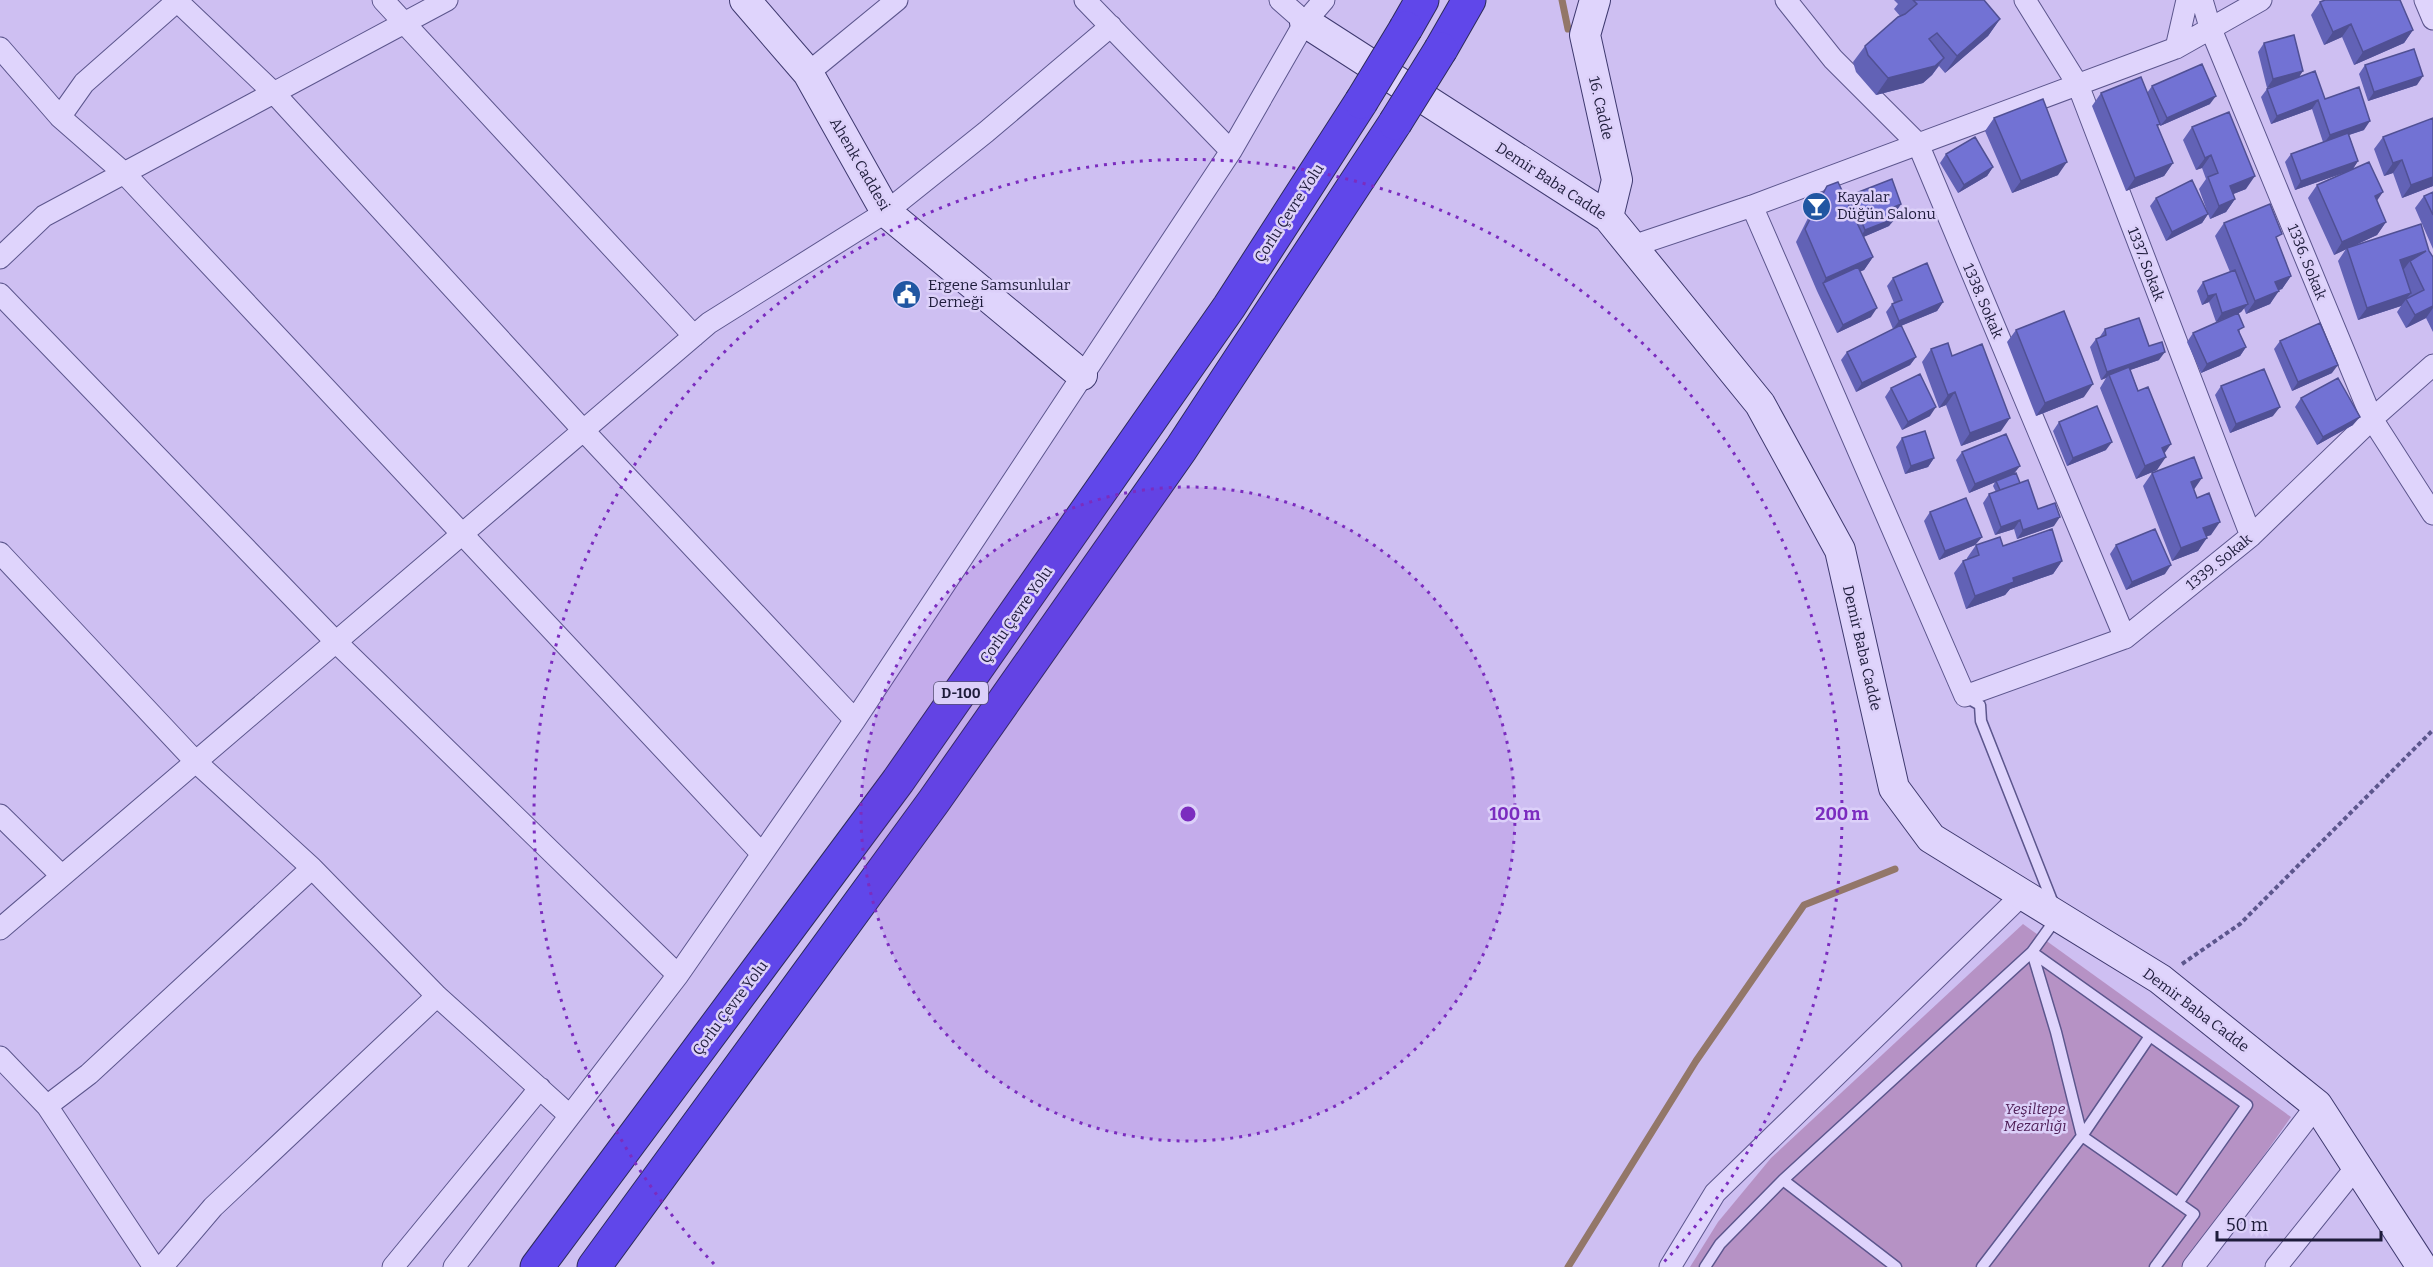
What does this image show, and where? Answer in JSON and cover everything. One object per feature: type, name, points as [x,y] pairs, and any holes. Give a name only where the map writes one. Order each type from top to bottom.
[{"type":"highway","name":"Çorlu Çevre Yolu","points":[[537,1267],[898,781],[1216,327],[1361,102],[1422,0]]},
{"type":"highway","name":"D-100","points":[[594,1267],[934,801],[1181,449],[1395,123],[1469,0]]},
{"type":"street","points":[[383,0],[694,336]]},
{"type":"street","points":[[0,258],[44,216],[447,0]]},
{"type":"street","name":"Ahenk Caddesi","points":[[745,0],[808,73],[886,212],[1082,375]]},
{"type":"street","points":[[808,73],[897,0]]},
{"type":"street","points":[[1085,0],[1231,151]]},
{"type":"street","points":[[1280,0],[1305,22]]},
{"type":"street","points":[[454,1267],[678,975],[855,720],[1231,151],[1305,22],[1324,0]]},
{"type":"street","name":"1338. Sokak","points":[[1786,0],[1833,59],[1918,144],[2125,638]]},
{"type":"street","name":"1337. Sokak","points":[[2025,0],[2078,85],[2251,536]]},
{"type":"street","points":[[2176,48],[2187,0]]},
{"type":"street","name":"1336. Sokak","points":[[2202,0],[2210,27],[2372,419],[2433,514]]},
{"type":"street","points":[[1633,246],[1752,206],[2176,48],[2261,0]]},
{"type":"street","points":[[2425,0],[2433,19]]},
{"type":"street","points":[[60,117],[84,83],[176,1],[274,93],[583,430],[855,720]]},
{"type":"street","name":"16. Cadde","points":[[1595,1],[1585,35],[1617,180],[1608,217]]},
{"type":"street","name":"Demir Baba Cadde","points":[[1305,22],[1608,217],[1760,404],[1840,550],[1894,788],[1931,838],[2160,979],[2317,1105],[2422,1267]]},
{"type":"street","points":[[0,929],[709,323],[886,212],[986,132],[1111,26]]},
{"type":"street","points":[[0,48],[60,117],[124,173],[762,854]]},
{"type":"street","points":[[1752,206],[1965,696]]},
{"type":"street","points":[[0,294],[336,642],[678,975]]},
{"type":"street","name":"1339. Sokak","points":[[1965,696],[2125,638],[2251,536],[2372,419],[2433,365]]},
{"type":"street","points":[[0,553],[196,762],[312,867],[437,996],[569,1115]]},
{"type":"street","points":[[0,815],[62,876]]},
{"type":"street","points":[[47,1106],[89,1074],[312,867]]},
{"type":"street","points":[[1670,1267],[1715,1193],[2023,894]]},
{"type":"street","points":[[162,1267],[213,1207],[437,996]]},
{"type":"street","points":[[0,1057],[47,1106],[154,1267]]},
{"type":"street","points":[[393,1267],[540,1088]]},
{"type":"street","points":[[2193,1267],[2317,1105]]},
{"type":"street","points":[[2276,1267],[2357,1166]]},
{"type":"lane","points":[[1705,1267],[1720,1244],[1783,1180],[2032,952],[2058,916],[1981,721],[1980,705],[1965,696]]},
{"type":"lane","points":[[2032,952],[2247,1105],[2178,1203]]},
{"type":"lane","points":[[2032,952],[2056,1032],[2082,1136],[2194,1214],[2155,1267]]},
{"type":"lane","points":[[1982,1267],[2082,1136],[2150,1036]]},
{"type":"lane","points":[[1783,1180],[1896,1267]]},
{"type":"path","points":[[2160,979],[2240,924],[2433,730]]},
{"type":"green space","name":"Yeşiltepe Mezarlığı","points":[[2023,924],[2291,1117],[2185,1267],[1690,1267],[1718,1222],[1771,1158]]},
{"type":"building","points":[[1913,0],[1984,0],[2000,19],[1957,56],[1937,33],[1929,39],[1944,58],[1935,66],[1888,78],[1868,55],[1865,46],[1898,17],[1917,4]]},
{"type":"building","points":[[2325,0],[2400,0],[2413,30],[2363,52],[2351,24],[2333,32],[2320,2]]},
{"type":"building","points":[[2294,35],[2303,71],[2273,79],[2264,43]]},
{"type":"building","points":[[2414,49],[2423,76],[2374,92],[2365,65]]},
{"type":"building","points":[[2202,64],[2216,96],[2167,118],[2152,86]]},
{"type":"building","points":[[2315,71],[2325,99],[2359,87],[2370,121],[2330,135],[2318,100],[2277,116],[2267,89]]},
{"type":"building","points":[[2141,77],[2173,163],[2135,178],[2101,93]]},
{"type":"building","points":[[2043,99],[2067,162],[2021,181],[1994,118]]},
{"type":"building","points":[[2229,112],[2255,176],[2230,186],[2235,199],[2219,206],[2208,177],[2218,173],[2211,155],[2205,158],[2192,127]]},
{"type":"building","points":[[2433,118],[2433,177],[2411,185],[2402,160],[2393,163],[2383,137]]},
{"type":"building","points":[[2348,133],[2358,161],[2301,181],[2291,154]]},
{"type":"building","points":[[1975,137],[1993,167],[1964,185],[1946,154]]},
{"type":"building","points":[[2369,162],[2383,192],[2375,196],[2386,222],[2342,242],[2317,185]]},
{"type":"building","points":[[1892,179],[1901,204],[1892,208],[1896,218],[1865,230],[1851,195]]},
{"type":"building","points":[[2192,180],[2208,214],[2172,232],[2156,198]]},
{"type":"building","points":[[1838,182],[1873,257],[1826,278],[1805,229],[1827,186]]},
{"type":"building","points":[[2433,192],[2433,215],[2424,196]]},
{"type":"building","points":[[2270,204],[2282,234],[2276,237],[2291,276],[2275,282],[2279,291],[2255,301],[2224,223]]},
{"type":"building","points":[[2421,224],[2433,257],[2433,306],[2415,315],[2406,299],[2424,290],[2410,261],[2426,251],[2400,260],[2411,293],[2367,308],[2347,248]]},
{"type":"building","points":[[1927,263],[1943,302],[1899,321],[1892,304],[1902,300],[1893,278]]},
{"type":"building","points":[[1858,267],[1877,308],[1843,325],[1823,283]]},
{"type":"building","points":[[2235,270],[2248,304],[2222,313],[2216,294],[2208,296],[2203,282]]},
{"type":"building","points":[[2064,311],[2093,384],[2045,403],[2016,330]]},
{"type":"building","points":[[2238,313],[2244,327],[2238,330],[2246,347],[2207,364],[2193,333]]},
{"type":"building","points":[[2139,318],[2149,346],[2162,342],[2165,352],[2107,372],[2096,339],[2106,335],[2105,329]]},
{"type":"building","points":[[2320,323],[2338,365],[2298,382],[2280,341]]},
{"type":"building","points":[[1901,325],[1916,357],[1862,383],[1847,352]]},
{"type":"building","points":[[1948,343],[1952,356],[1982,344],[2010,418],[1970,433],[1955,392],[1948,395],[1931,349]]},
{"type":"building","points":[[2129,367],[2138,391],[2148,387],[2171,444],[2162,448],[2166,457],[2145,466],[2109,375]]},
{"type":"building","points":[[2264,369],[2280,407],[2236,424],[2221,386]]},
{"type":"building","points":[[1920,374],[1936,407],[1908,422],[1891,388]]},
{"type":"building","points":[[2338,378],[2360,417],[2323,437],[2301,398]]},
{"type":"building","points":[[2097,406],[2112,442],[2073,458],[2059,422]]},
{"type":"building","points":[[1925,431],[1934,458],[1911,466],[1902,438]]},
{"type":"building","points":[[2006,434],[2020,466],[1975,484],[1962,452]]},
{"type":"building","points":[[2194,457],[2202,478],[2191,482],[2197,498],[2209,493],[2220,522],[2203,528],[2207,538],[2181,548],[2152,473]]},
{"type":"building","points":[[2016,473],[2020,483],[2000,490],[1996,481]]},
{"type":"building","points":[[2028,480],[2038,509],[2055,503],[2060,517],[2023,530],[2020,520],[2001,527],[1989,494]]},
{"type":"building","points":[[1966,498],[1982,537],[1945,551],[1930,512]]},
{"type":"building","points":[[2052,529],[2062,561],[2013,578],[2014,582],[1975,596],[1963,561],[1979,555],[1976,545],[2000,537],[2003,546]]},
{"type":"building","points":[[2155,529],[2171,565],[2132,582],[2116,545]]},
{"type":"waterway","points":[[1562,0],[1568,29]]},
{"type":"waterway","points":[[1568,1267],[1696,1061],[1804,905],[1895,869]]},
{"type":"place","name":"Kayalar Düğün Salonu","points":[[1816,206]]},
{"type":"place","name":"Ergene Samsunlular Derneği","points":[[907,294]]}]
